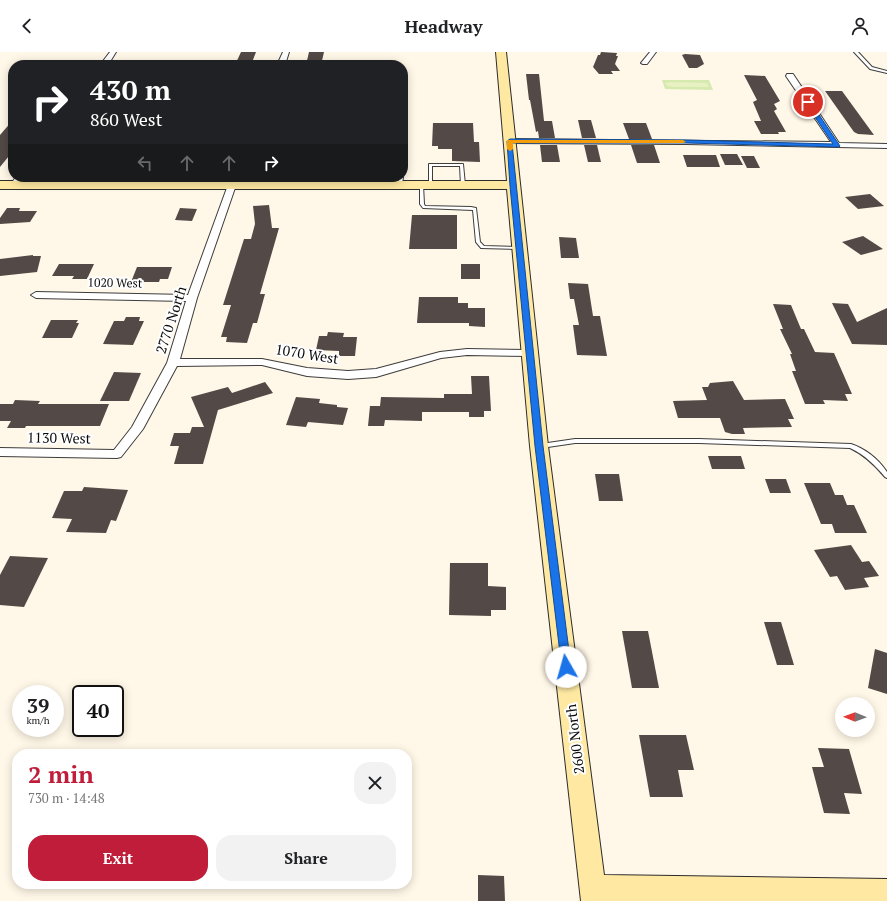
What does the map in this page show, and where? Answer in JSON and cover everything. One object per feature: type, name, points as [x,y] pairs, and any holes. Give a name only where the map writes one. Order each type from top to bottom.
[{"type":"street","name":"2600 North","points":[[501,52],[539,446],[594,895]]},
{"type":"street","points":[[646,63],[652,52]]},
{"type":"street","points":[[790,76],[837,146]]},
{"type":"street","points":[[510,141],[686,142],[887,146]]},
{"type":"street","points":[[0,185],[13,182]]},
{"type":"street","points":[[172,182],[232,185],[358,182]]},
{"type":"street","points":[[406,182],[426,185],[513,186]]},
{"type":"street","name":"2770 North","points":[[117,454],[137,429],[173,363],[192,298],[232,185]]},
{"type":"street","name":"1020 West","points":[[36,295],[192,298]]},
{"type":"street","name":"1070 West","points":[[173,363],[262,362],[307,372],[348,376],[376,373],[440,355],[467,352],[530,353]]},
{"type":"street","name":"1130 West","points":[[0,452],[117,454]]},
{"type":"street","points":[[594,895],[887,892]]},
{"type":"lane","points":[[856,52],[870,68],[887,72]]},
{"type":"lane","points":[[463,186],[462,165],[430,165],[422,204],[424,207],[475,209],[478,242],[483,247],[519,248]]},
{"type":"lane","points":[[539,446],[575,441],[699,441],[851,446],[866,453],[880,466],[887,476]]},
{"type":"green space","points":[[662,80],[709,80],[713,90],[665,89]]},
{"type":"green space","points":[[665,83],[707,83],[709,87],[673,87],[667,86]]},
{"type":"building","points":[[241,52],[256,52],[253,60],[237,60]]},
{"type":"building","points":[[309,52],[324,52],[322,60],[307,60]]},
{"type":"building","points":[[601,52],[617,53],[616,56],[618,56],[615,64],[620,71],[611,71],[613,74],[599,74],[593,67],[598,55],[600,55]]},
{"type":"building","points":[[682,55],[700,55],[704,64],[697,68],[689,68]]},
{"type":"building","points":[[526,74],[539,74],[544,121],[552,121],[555,138],[539,138],[538,131],[536,132],[529,100]]},
{"type":"building","points":[[744,75],[765,76],[780,101],[774,104],[777,109],[774,111],[786,132],[778,132],[779,134],[761,134],[754,121],[761,121],[753,102],[757,100]]},
{"type":"building","points":[[825,91],[842,91],[874,135],[858,134],[854,132]]},
{"type":"building","points":[[578,120],[591,120],[596,138],[582,138]]},
{"type":"building","points":[[433,123],[473,123],[474,142],[479,142],[480,162],[452,161],[452,149],[438,149],[438,146],[432,146]]},
{"type":"building","points":[[623,123],[646,123],[652,139],[629,139]]},
{"type":"building","points":[[8,126],[8,157],[0,167],[0,135]]},
{"type":"building","points":[[540,145],[557,145],[560,162],[542,162]]},
{"type":"building","points":[[584,145],[597,145],[601,162],[588,162]]},
{"type":"building","points":[[631,145],[654,145],[660,163],[637,163]]},
{"type":"building","points":[[720,154],[737,154],[743,165],[725,165]]},
{"type":"building","points":[[683,155],[716,155],[720,167],[687,167]]},
{"type":"building","points":[[741,156],[754,156],[760,168],[747,168]]},
{"type":"building","points":[[870,194],[884,206],[858,209],[845,197]]},
{"type":"building","points":[[269,205],[272,228],[279,228],[260,294],[265,294],[257,323],[253,323],[247,343],[226,342],[227,337],[221,337],[231,305],[223,305],[244,239],[251,239],[255,224],[253,206]]},
{"type":"building","points":[[7,208],[20,208],[19,211],[37,211],[30,222],[0,224],[0,218]]},
{"type":"building","points":[[180,208],[197,209],[192,221],[175,220]]},
{"type":"building","points":[[412,215],[457,215],[457,249],[409,249]]},
{"type":"building","points":[[863,236],[883,249],[861,255],[842,242]]},
{"type":"building","points":[[559,237],[576,238],[579,258],[561,258]]},
{"type":"building","points":[[33,255],[41,256],[37,272],[0,276],[0,259]]},
{"type":"building","points":[[59,264],[94,264],[87,279],[72,279],[74,276],[52,276]]},
{"type":"building","points":[[461,264],[480,264],[480,279],[461,279]]},
{"type":"building","points":[[137,267],[172,267],[168,279],[160,279],[159,282],[131,282]]},
{"type":"building","points":[[568,283],[588,284],[593,316],[600,316],[607,356],[577,355],[573,325],[579,325],[574,299],[570,299]]},
{"type":"building","points":[[419,297],[458,297],[458,303],[468,303],[468,308],[485,308],[485,327],[469,326],[469,323],[417,323]]},
{"type":"building","points":[[832,303],[848,304],[857,322],[887,308],[887,345],[852,344]]},
{"type":"building","points":[[773,304],[791,305],[801,329],[804,329],[815,352],[834,353],[852,394],[845,394],[848,401],[823,400],[825,404],[805,404],[792,371],[796,371],[790,354],[792,354],[780,329],[783,329]]},
{"type":"building","points":[[126,317],[140,317],[139,321],[144,321],[133,345],[103,344],[114,321],[124,321]]},
{"type":"building","points":[[51,320],[78,320],[76,323],[79,323],[72,338],[42,338]]},
{"type":"building","points":[[328,332],[344,333],[343,337],[357,337],[355,356],[339,356],[339,351],[316,350],[319,336],[327,336]]},
{"type":"building","points":[[114,372],[141,373],[129,401],[100,401]]},
{"type":"building","points":[[471,376],[489,376],[491,411],[484,411],[484,417],[469,417],[469,412],[422,412],[422,421],[385,420],[384,426],[368,426],[370,406],[380,406],[381,397],[444,398],[444,394],[472,394]]},
{"type":"building","points":[[733,381],[744,400],[785,399],[794,419],[788,419],[792,427],[743,428],[745,434],[732,434],[725,432],[720,418],[678,418],[673,401],[707,400],[702,387],[708,387],[710,383]]},
{"type":"building","points":[[265,382],[273,393],[218,410],[203,464],[174,464],[179,446],[170,446],[174,433],[190,433],[192,427],[204,427],[191,397],[228,387],[232,393]]},
{"type":"building","points":[[296,397],[320,399],[319,403],[348,408],[343,425],[308,422],[306,427],[286,425]]},
{"type":"building","points":[[15,400],[40,401],[38,404],[109,404],[100,426],[26,426],[25,428],[7,428],[11,421],[0,421],[0,404],[13,404]]},
{"type":"building","points":[[708,456],[741,456],[745,469],[712,469]]},
{"type":"building","points":[[595,474],[619,474],[623,501],[599,501]]},
{"type":"building","points":[[765,479],[786,479],[791,493],[770,493]]},
{"type":"building","points":[[804,483],[830,483],[835,495],[843,495],[847,505],[854,505],[867,533],[835,533],[832,524],[821,524]]},
{"type":"building","points":[[84,487],[128,490],[116,521],[111,520],[106,533],[66,532],[72,519],[52,518],[64,491],[82,491]]},
{"type":"building","points":[[851,545],[862,562],[869,561],[879,576],[864,578],[869,587],[845,590],[837,576],[830,577],[814,550]]},
{"type":"building","points":[[10,556],[48,558],[24,607],[0,605],[0,575]]},
{"type":"building","points":[[450,563],[488,563],[488,586],[506,587],[506,610],[491,610],[491,616],[449,615]]},
{"type":"building","points":[[764,622],[781,622],[794,665],[777,665]]},
{"type":"building","points":[[622,631],[648,631],[659,688],[632,688]]},
{"type":"building","points":[[875,649],[887,653],[887,694],[868,688]]},
{"type":"building","points":[[639,735],[686,735],[694,770],[678,770],[683,797],[650,797]]},
{"type":"building","points":[[818,748],[849,749],[862,794],[844,793],[850,814],[824,813],[812,767],[824,767]]},
{"type":"building","points":[[478,875],[504,876],[505,901],[478,901]]},
{"type":"slow traffic","points":[[510,149],[510,141],[683,142]]},
{"type":"route","points":[[566,667],[539,446],[513,186],[510,141],[686,142],[837,146],[808,102]]}]
